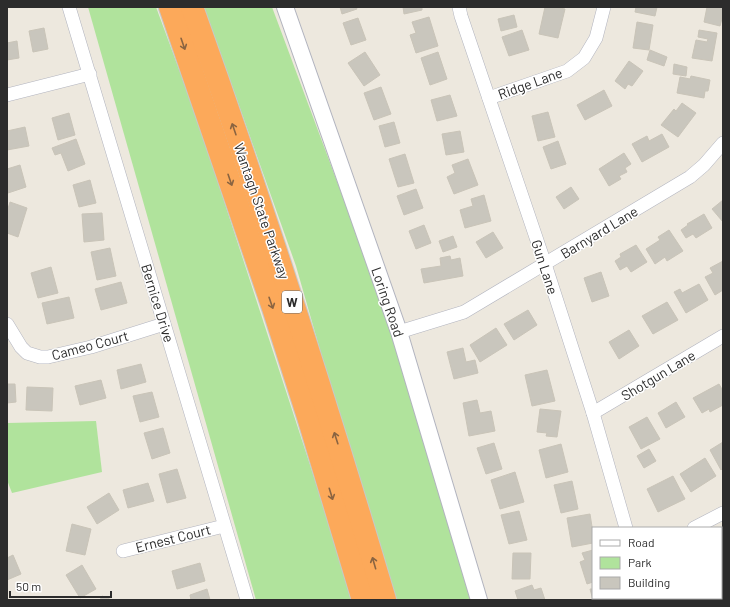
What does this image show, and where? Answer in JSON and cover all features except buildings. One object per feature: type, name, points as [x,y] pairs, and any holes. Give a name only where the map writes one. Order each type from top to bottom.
[{"type":"highway","name":"Wantagh State Parkway","points":[[170,7],[273,308],[308,417],[362,600]]},
{"type":"highway","name":"Wantagh State Parkway","points":[[192,7],[283,274],[385,600]]},
{"type":"street","name":"Bernice Drive","points":[[69,7],[247,600]]},
{"type":"street","name":"Loring Road","points":[[285,7],[399,332],[479,600]]},
{"type":"street","name":"Gun Lane","points":[[459,7],[593,413],[626,527]]},
{"type":"street","name":"Ridge Lane","points":[[489,98],[567,71],[584,58],[596,38],[604,7]]},
{"type":"street","points":[[7,95],[90,74]]},
{"type":"street","name":"Barnyard Lane","points":[[399,332],[464,312],[690,177],[704,165],[723,143]]},
{"type":"street","name":"Cameo Court","points":[[7,324],[21,347],[28,353],[40,358],[91,347],[164,324]]},
{"type":"street","name":"Shotgun Lane","points":[[593,413],[723,336]]},
{"type":"street","points":[[696,527],[723,513]]},
{"type":"street","name":"Ernest Court","points":[[123,551],[224,526]]},
{"type":"green space","points":[[88,7],[156,7],[197,118],[328,520],[351,600],[256,600]]},
{"type":"green space","points":[[204,7],[272,7],[395,337],[473,600],[396,600],[359,486],[296,266]]},
{"type":"green space","points":[[96,421],[102,472],[12,493],[7,480],[7,423]]}]
